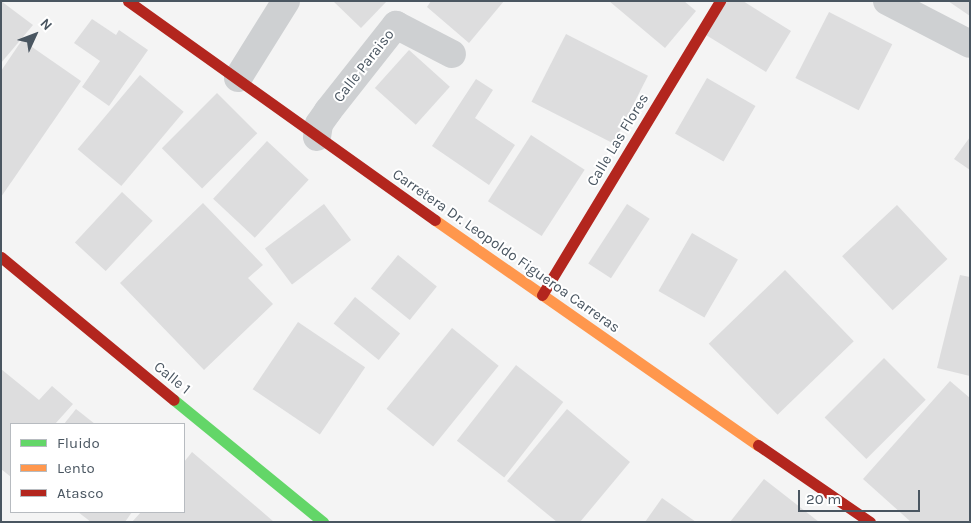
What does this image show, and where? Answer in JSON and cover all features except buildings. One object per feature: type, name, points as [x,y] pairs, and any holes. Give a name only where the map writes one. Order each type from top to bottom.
[{"type":"street","name":"Carretera Dr. Leopoldo Figueroa Carreras","points":[[128,1],[542,295],[870,522]]},
{"type":"street","points":[[238,78],[286,1]]},
{"type":"street","name":"Calle Las Flores","points":[[542,295],[720,1]]},
{"type":"street","points":[[888,1],[970,44]]},
{"type":"street","name":"Calle Paraiso","points":[[317,137],[319,124],[396,25],[452,54]]},
{"type":"street","name":"Calle 1","points":[[1,257],[323,522]]},
{"type":"traffic: fast","points":[[174,400],[323,522]]},
{"type":"traffic: slow","points":[[435,220],[758,445]]},
{"type":"traffic: jam","points":[[128,1],[435,220]]},
{"type":"traffic: jam","points":[[542,295],[720,1]]},
{"type":"traffic: jam","points":[[1,257],[174,400]]},
{"type":"traffic: jam","points":[[758,445],[870,522]]}]
